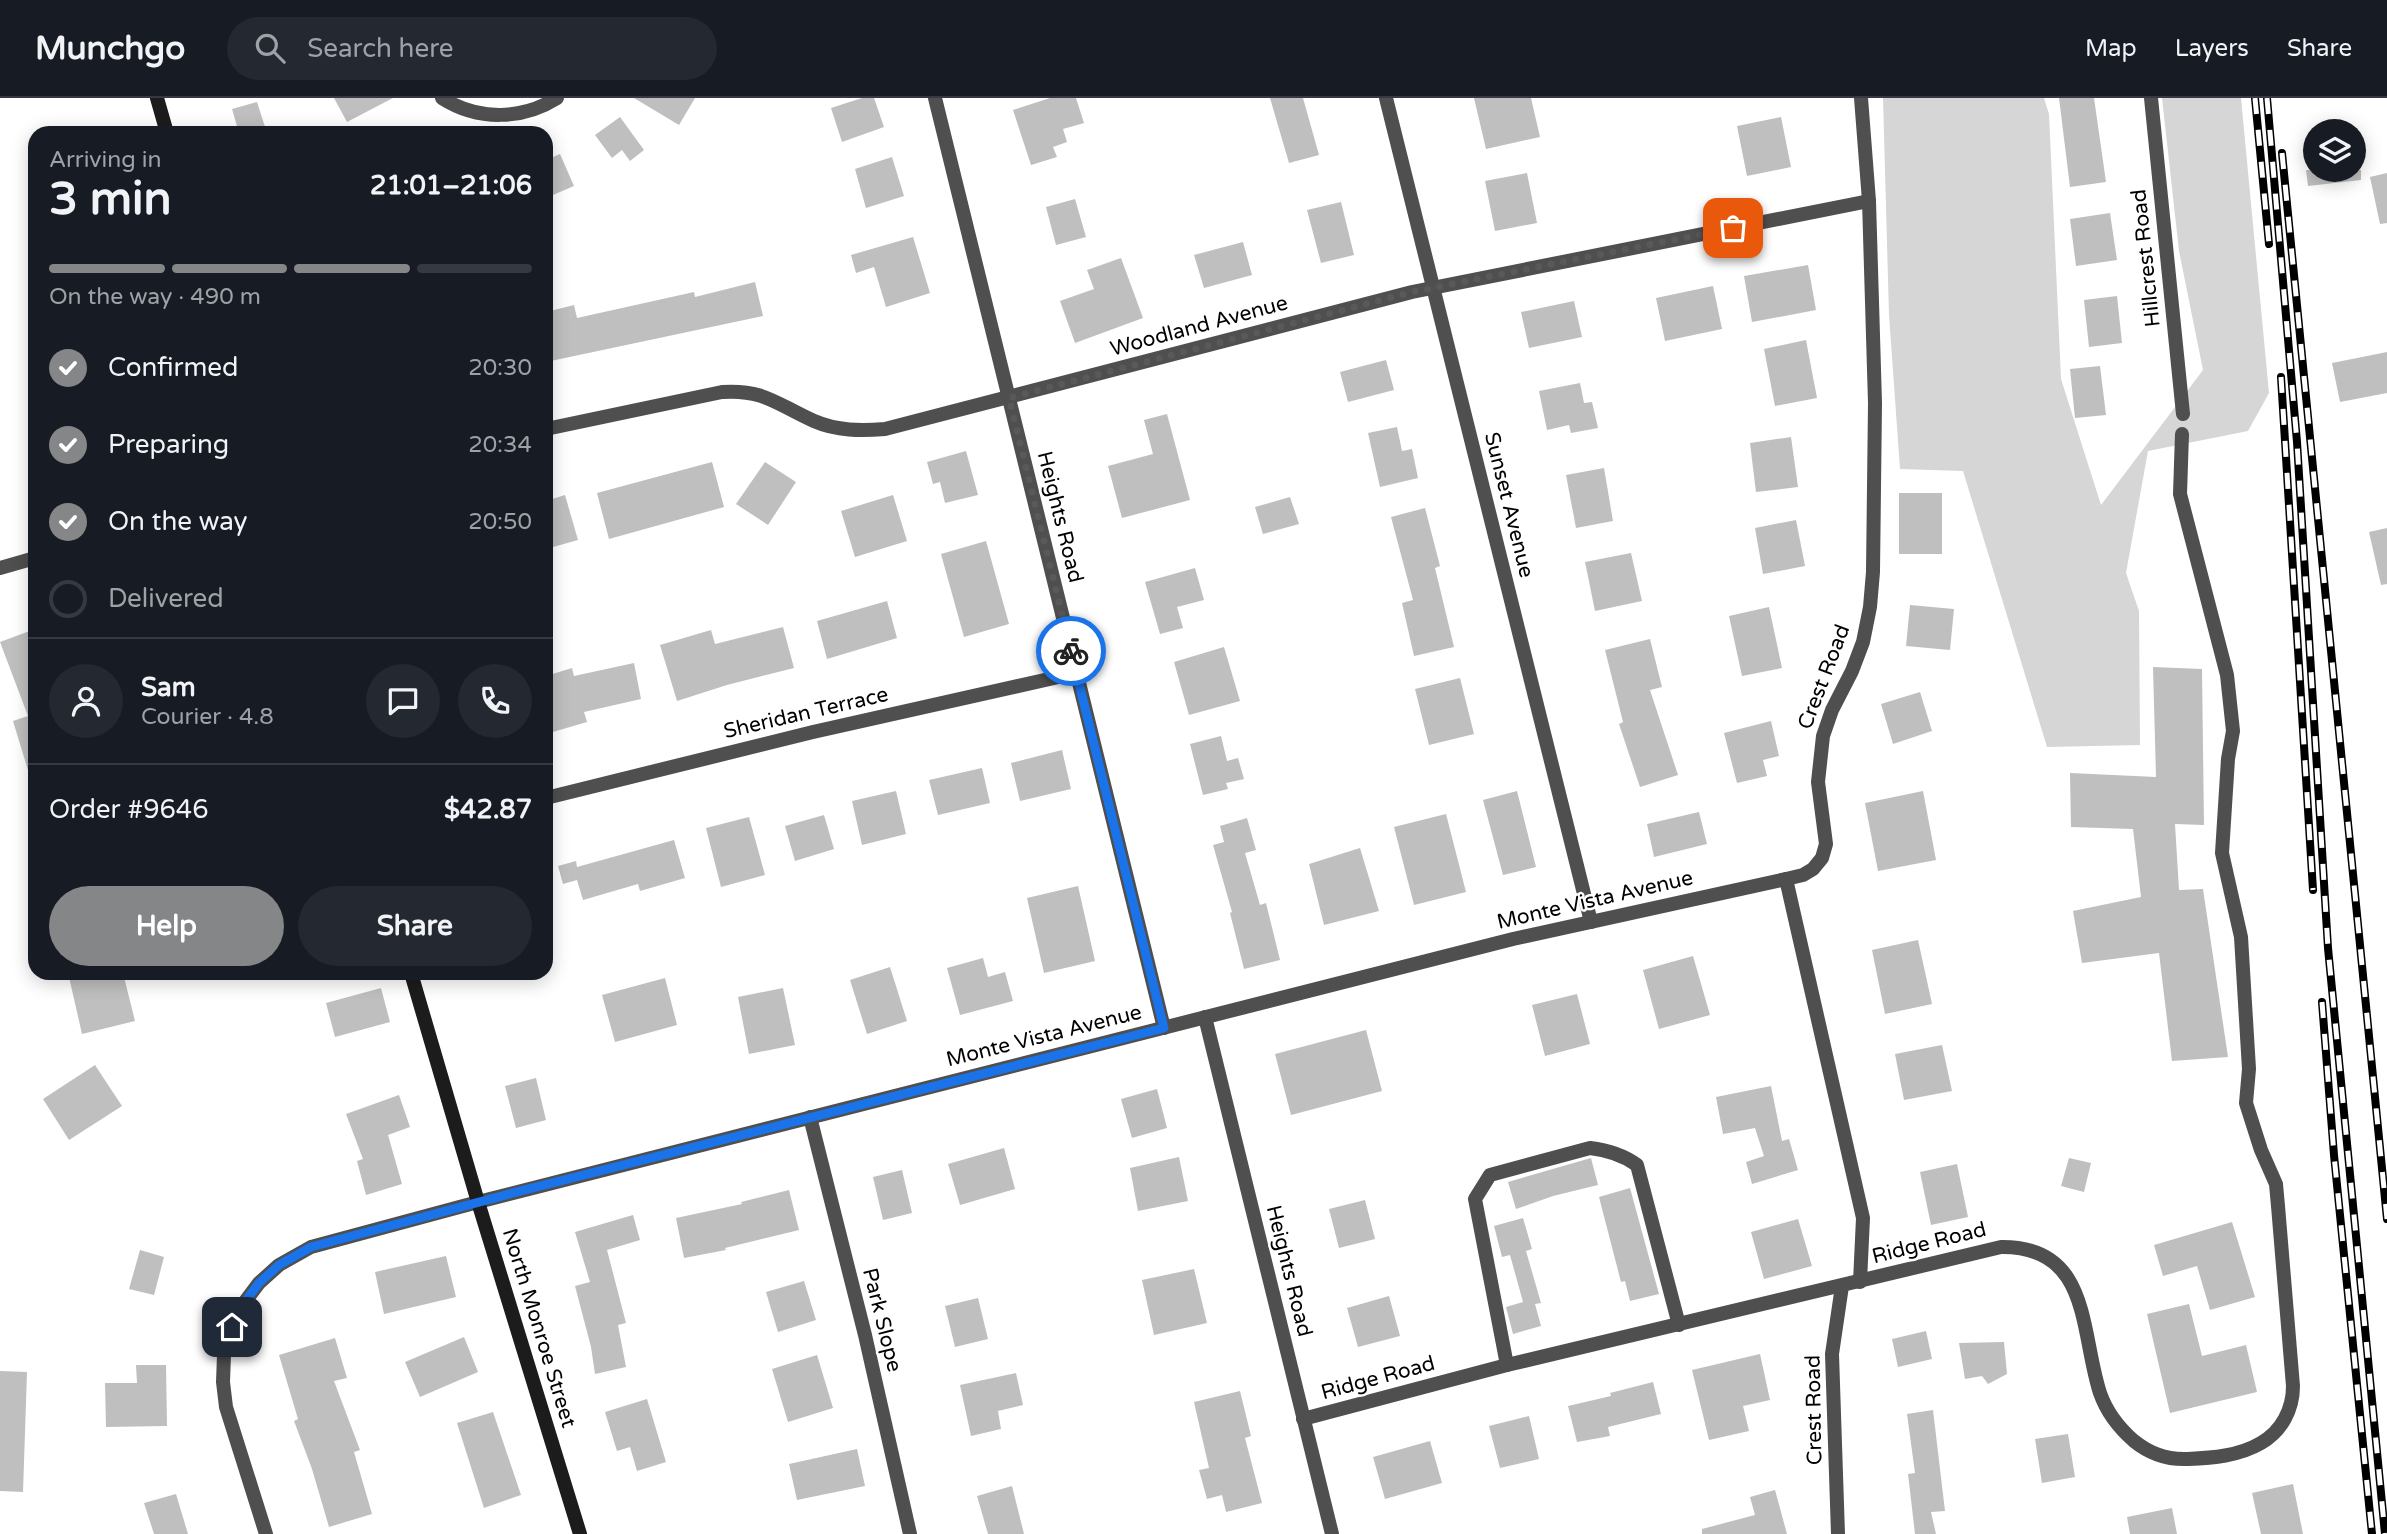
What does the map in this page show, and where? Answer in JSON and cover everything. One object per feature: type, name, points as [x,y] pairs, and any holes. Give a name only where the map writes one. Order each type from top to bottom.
[{"type":"main road","points":[[157,98],[165,126]]},
{"type":"main road","name":"North Monroe Street","points":[[413,980],[580,1534]]},
{"type":"street","points":[[442,98],[471,112],[491,115],[513,114],[537,108],[558,98]]},
{"type":"street","name":"Heights Road","points":[[935,98],[1164,1028]]},
{"type":"street","name":"Sunset Avenue","points":[[1386,98],[1591,922]]},
{"type":"street","name":"Crest Road","points":[[1786,880],[1813,869],[1822,858],[1826,844],[1818,782],[1823,736],[1863,642],[1871,607],[1874,572],[1875,403],[1869,201],[1861,98]]},
{"type":"street","name":"Hillcrest Road","points":[[2151,98],[2183,414]]},
{"type":"street","name":"Woodland Avenue","points":[[553,428],[743,390],[762,395],[816,422],[859,431],[885,429],[1433,287],[1869,201]]},
{"type":"street","name":"Ridge Road","points":[[1303,1419],[1507,1365],[2001,1247],[2020,1247],[2040,1252],[2057,1264],[2070,1279],[2078,1296],[2101,1394],[2122,1430],[2139,1445],[2172,1460],[2215,1458],[2261,1443],[2276,1432],[2287,1416],[2293,1399],[2276,1184],[2261,1150],[2246,1103],[2249,1069],[2241,937],[2222,853],[2232,720],[2227,675],[2179,494],[2182,434]]},
{"type":"street","points":[[0,568],[28,560]]},
{"type":"street","name":"Sheridan Terrace","points":[[553,796],[813,732],[1076,673]]},
{"type":"street","points":[[1786,880],[1863,1218],[1860,1282]]},
{"type":"street","name":"Monte Vista Avenue","points":[[266,1534],[226,1407],[224,1355],[232,1327],[244,1303],[259,1283],[279,1265],[311,1247],[478,1202],[1513,939],[1786,880]]},
{"type":"street","name":"Heights Road","points":[[1205,1017],[1332,1534]]},
{"type":"street","name":"Park Slope","points":[[810,1118],[865,1335],[910,1534]]},
{"type":"street","points":[[1507,1365],[1475,1199],[1490,1175],[1590,1148],[1606,1150],[1637,1165],[1679,1325]]},
{"type":"street","name":"Crest Road","points":[[1838,1534],[1832,1354],[1842,1286]]},
{"type":"shaded area","points":[[1883,98],[2044,98],[2049,114],[2061,379],[2101,505],[2203,370],[2179,251],[2162,98],[2241,98],[2269,393],[2248,431],[2148,451],[2126,573],[2139,611],[2140,745],[2047,747],[1963,471],[1900,469],[1889,315]]},
{"type":"building","points":[[334,98],[393,98],[347,122]]},
{"type":"building","points":[[634,98],[695,98],[679,125]]},
{"type":"building","points":[[862,98],[874,98],[884,127],[842,142],[831,108]]},
{"type":"building","points":[[1050,98],[1076,98],[1084,123],[1063,129],[1067,142],[1053,147],[1057,157],[1031,165],[1013,110]]},
{"type":"building","points":[[1270,98],[1303,98],[1319,155],[1289,163]]},
{"type":"building","points":[[1474,98],[1531,98],[1540,137],[1486,149]]},
{"type":"building","points":[[2059,98],[2094,98],[2106,182],[2070,187]]},
{"type":"building","points":[[257,102],[265,126],[237,126],[232,109]]},
{"type":"building","points":[[620,117],[644,150],[630,161],[622,150],[612,158],[595,135]]},
{"type":"building","points":[[1781,117],[1791,167],[1747,176],[1737,126]]},
{"type":"building","points":[[560,154],[574,186],[553,195],[553,157]]},
{"type":"building","points":[[892,157],[904,196],[866,208],[855,169]]},
{"type":"building","points":[[1527,173],[1537,223],[1495,231],[1485,181]]},
{"type":"building","points":[[2387,173],[2387,223],[2380,224],[2370,177]]},
{"type":"building","points":[[2308,182],[2343,182],[2308,186]]},
{"type":"building","points":[[1075,199],[1086,237],[1056,245],[1046,207]]},
{"type":"building","points":[[1341,202],[1354,255],[1321,263],[1307,210]]},
{"type":"building","points":[[2110,213],[2117,260],[2076,266],[2070,219]]},
{"type":"building","points":[[913,237],[930,293],[886,307],[874,267],[856,273],[851,255]]},
{"type":"building","points":[[1243,242],[1252,275],[1204,288],[1194,255]]},
{"type":"building","points":[[1121,258],[1143,318],[1075,343],[1060,301],[1094,289],[1087,270]]},
{"type":"building","points":[[1808,265],[1816,310],[1752,322],[1744,276]]},
{"type":"building","points":[[755,282],[763,316],[553,361],[553,310],[574,305],[577,318],[694,292],[695,297]]},
{"type":"building","points":[[1713,286],[1722,329],[1665,341],[1656,298]]},
{"type":"building","points":[[2117,296],[2122,343],[2089,347],[2084,300]]},
{"type":"building","points":[[1574,301],[1582,337],[1529,348],[1521,312]]},
{"type":"building","points":[[1806,340],[1817,398],[1775,406],[1764,349]]},
{"type":"building","points":[[2387,352],[2387,393],[2340,402],[2332,363]]},
{"type":"building","points":[[1386,360],[1394,390],[1348,402],[1340,372]]},
{"type":"building","points":[[2100,366],[2106,415],[2075,418],[2070,369]]},
{"type":"building","points":[[1580,383],[1584,403],[1592,402],[1598,428],[1571,433],[1569,425],[1547,430],[1539,391]]},
{"type":"building","points":[[1167,414],[1190,500],[1122,518],[1108,466],[1153,454],[1144,420]]},
{"type":"building","points":[[1397,427],[1402,451],[1412,449],[1418,478],[1380,487],[1368,433]]},
{"type":"building","points":[[1791,437],[1798,487],[1756,492],[1750,443]]},
{"type":"building","points":[[966,451],[978,495],[945,503],[940,482],[933,484],[927,462]]},
{"type":"building","points":[[712,462],[724,507],[609,539],[597,493]]},
{"type":"building","points":[[765,462],[796,482],[768,525],[736,504]]},
{"type":"building","points":[[1604,468],[1613,521],[1576,528],[1566,475]]},
{"type":"building","points":[[1899,493],[1942,493],[1942,554],[1899,554]]},
{"type":"building","points":[[565,495],[578,540],[553,547],[553,499]]},
{"type":"building","points":[[893,495],[907,541],[855,557],[841,511]]},
{"type":"building","points":[[1290,497],[1299,524],[1263,534],[1255,507]]},
{"type":"building","points":[[1425,508],[1440,566],[1435,568],[1454,647],[1414,656],[1402,603],[1413,600],[1391,517]]},
{"type":"building","points":[[1796,520],[1805,566],[1763,574],[1755,528]]},
{"type":"building","points":[[2387,528],[2387,584],[2381,585],[2369,532]]},
{"type":"building","points":[[986,541],[1009,624],[964,637],[941,554]]},
{"type":"building","points":[[1631,553],[1642,601],[1595,611],[1585,562]]},
{"type":"building","points":[[1195,568],[1204,600],[1177,607],[1183,628],[1160,634],[1145,582]]},
{"type":"building","points":[[887,601],[897,638],[827,659],[817,621]]},
{"type":"building","points":[[1910,605],[1954,609],[1950,650],[1906,646]]},
{"type":"building","points":[[1769,607],[1782,668],[1742,676],[1729,616]]},
{"type":"building","points":[[783,627],[794,668],[677,701],[660,645],[711,630],[715,644]]},
{"type":"building","points":[[28,632],[28,716],[0,642]]},
{"type":"building","points":[[1650,639],[1662,687],[1650,690],[1678,775],[1640,787],[1619,724],[1623,722],[1605,650]]},
{"type":"building","points":[[1224,647],[1240,701],[1189,715],[1174,662]]},
{"type":"building","points":[[634,663],[641,699],[584,712],[587,722],[553,732],[553,674],[572,668],[574,676]]},
{"type":"building","points":[[2153,667],[2202,669],[2204,825],[2175,824],[2179,890],[2203,889],[2228,1057],[2172,1061],[2159,953],[2082,963],[2073,911],[2141,897],[2133,829],[2071,827],[2070,773],[2156,777]]},
{"type":"building","points":[[1460,678],[1474,734],[1429,745],[1415,689]]},
{"type":"building","points":[[1920,692],[1932,731],[1893,744],[1881,704]]},
{"type":"building","points":[[28,716],[28,770],[13,721]]},
{"type":"building","points":[[1771,721],[1779,756],[1763,760],[1767,776],[1737,783],[1724,733]]},
{"type":"building","points":[[1221,736],[1227,761],[1238,758],[1244,779],[1226,783],[1228,789],[1203,795],[1190,744]]},
{"type":"building","points":[[1062,750],[1071,789],[1020,801],[1011,763]]},
{"type":"building","points":[[982,768],[990,803],[938,815],[929,780]]},
{"type":"building","points":[[896,791],[906,834],[862,845],[852,801]]},
{"type":"building","points":[[1517,791],[1536,867],[1503,875],[1483,800]]},
{"type":"building","points":[[1923,791],[1936,860],[1878,871],[1865,803]]},
{"type":"building","points":[[1699,812],[1707,844],[1654,857],[1647,824]]},
{"type":"building","points":[[1446,814],[1466,892],[1414,905],[1394,827]]},
{"type":"building","points":[[824,815],[834,849],[795,861],[785,826]]},
{"type":"building","points":[[749,817],[765,875],[721,887],[706,828]]},
{"type":"building","points":[[1247,818],[1256,850],[1245,853],[1260,905],[1266,903],[1280,960],[1244,969],[1230,913],[1232,912],[1213,845],[1224,842],[1220,826]]},
{"type":"building","points":[[674,840],[685,878],[640,891],[638,884],[583,900],[577,880],[563,884],[558,866],[576,861],[577,867]]},
{"type":"building","points":[[1360,848],[1379,911],[1324,925],[1309,864]]},
{"type":"building","points":[[1078,886],[1095,961],[1044,973],[1027,898]]},
{"type":"building","points":[[1918,940],[1932,1004],[1885,1014],[1872,950]]},
{"type":"building","points":[[1693,956],[1710,1015],[1659,1029],[1643,970]]},
{"type":"building","points":[[983,958],[988,977],[1005,972],[1013,1001],[960,1015],[947,968]]},
{"type":"building","points":[[890,967],[907,1021],[867,1034],[850,980]]},
{"type":"building","points":[[665,978],[677,1025],[615,1042],[602,995]]},
{"type":"building","points":[[70,980],[125,980],[135,1021],[82,1034]]},
{"type":"building","points":[[381,988],[390,1022],[335,1037],[326,1003]]},
{"type":"building","points":[[783,988],[795,1045],[749,1054],[738,997]]},
{"type":"building","points":[[1577,994],[1590,1044],[1545,1056],[1532,1005]]},
{"type":"building","points":[[1366,1030],[1382,1091],[1291,1115],[1275,1054]]},
{"type":"building","points":[[1942,1045],[1952,1091],[1904,1100],[1895,1054]]},
{"type":"building","points":[[95,1065],[122,1106],[69,1140],[43,1099]]},
{"type":"building","points":[[536,1078],[546,1120],[516,1128],[505,1086]]},
{"type":"building","points":[[1771,1086],[1782,1141],[1789,1139],[1798,1170],[1752,1184],[1746,1162],[1764,1156],[1755,1128],[1723,1134],[1716,1097]]},
{"type":"building","points":[[1157,1089],[1167,1128],[1132,1138],[1121,1099]]},
{"type":"building","points":[[399,1095],[410,1127],[388,1135],[402,1184],[366,1195],[357,1161],[363,1159],[346,1114]]},
{"type":"building","points":[[1004,1148],[1015,1189],[960,1205],[948,1164]]},
{"type":"building","points":[[1179,1157],[1188,1201],[1138,1211],[1130,1168]]},
{"type":"building","points":[[1591,1158],[1598,1185],[1516,1209],[1508,1182]]},
{"type":"building","points":[[2069,1158],[2091,1163],[2084,1192],[2061,1186]]},
{"type":"building","points":[[1957,1164],[1968,1217],[1931,1225],[1920,1172]]},
{"type":"building","points":[[902,1170],[912,1213],[883,1220],[873,1177]]},
{"type":"building","points":[[1630,1188],[1659,1294],[1630,1301],[1625,1281],[1621,1282],[1599,1197]]},
{"type":"building","points":[[789,1190],[799,1230],[725,1248],[726,1250],[684,1258],[676,1218],[742,1204],[741,1202]]},
{"type":"building","points":[[1365,1200],[1375,1239],[1339,1248],[1329,1209]]},
{"type":"building","points":[[633,1215],[640,1240],[607,1250],[626,1323],[618,1325],[626,1367],[595,1374],[575,1286],[590,1282],[575,1232]]},
{"type":"building","points":[[1523,1218],[1532,1249],[1526,1251],[1541,1303],[1535,1304],[1541,1326],[1513,1334],[1506,1307],[1523,1302],[1510,1255],[1502,1257],[1494,1226]]},
{"type":"building","points":[[1798,1219],[1812,1266],[1764,1279],[1751,1232]]},
{"type":"building","points":[[2232,1222],[2255,1297],[2210,1310],[2197,1266],[2163,1276],[2154,1245]]},
{"type":"building","points":[[140,1250],[164,1257],[154,1295],[129,1289]]},
{"type":"building","points":[[446,1256],[456,1297],[384,1314],[375,1272]]},
{"type":"building","points":[[1194,1269],[1207,1323],[1154,1335],[1142,1280]]},
{"type":"building","points":[[804,1281],[816,1320],[778,1332],[766,1292]]},
{"type":"building","points":[[1389,1296],[1400,1336],[1358,1347],[1347,1308]]},
{"type":"building","points":[[978,1298],[988,1339],[955,1347],[945,1306]]},
{"type":"building","points":[[2189,1304],[2202,1356],[2246,1345],[2257,1392],[2170,1413],[2147,1314]]},
{"type":"building","points":[[1926,1331],[1932,1359],[1898,1367],[1892,1339]]},
{"type":"building","points":[[464,1337],[478,1372],[420,1397],[405,1362]]},
{"type":"building","points":[[335,1338],[347,1378],[334,1381],[360,1450],[354,1452],[372,1514],[329,1527],[294,1421],[298,1419],[279,1355]]},
{"type":"building","points":[[2004,1342],[2007,1374],[1988,1384],[1982,1376],[1965,1379],[1959,1343]]},
{"type":"building","points":[[1760,1354],[1770,1400],[1743,1406],[1749,1431],[1709,1440],[1692,1370]]},
{"type":"building","points":[[817,1355],[833,1408],[788,1422],[772,1369]]},
{"type":"building","points":[[136,1365],[166,1365],[167,1426],[106,1427],[105,1383],[137,1383]]},
{"type":"building","points":[[0,1371],[27,1372],[23,1492],[0,1491]]},
{"type":"building","points":[[1016,1373],[1023,1405],[998,1411],[1001,1429],[971,1436],[960,1385]]},
{"type":"building","points":[[1653,1382],[1661,1414],[1608,1427],[1610,1436],[1577,1442],[1568,1406]]},
{"type":"building","points":[[1240,1391],[1251,1436],[1245,1438],[1262,1503],[1226,1512],[1222,1495],[1207,1499],[1199,1470],[1209,1468],[1194,1402]]},
{"type":"building","points":[[647,1399],[666,1462],[637,1471],[630,1447],[617,1451],[605,1412]]},
{"type":"building","points":[[1933,1410],[1945,1511],[1931,1512],[1936,1534],[1915,1534],[1908,1474],[1915,1473],[1907,1414]]},
{"type":"building","points":[[493,1412],[521,1495],[484,1508],[457,1423]]},
{"type":"building","points":[[1529,1416],[1539,1459],[1500,1468],[1489,1426]]},
{"type":"building","points":[[2068,1434],[2075,1477],[2042,1483],[2035,1439]]},
{"type":"building","points":[[1430,1441],[1442,1483],[1385,1499],[1373,1457]]},
{"type":"building","points":[[857,1449],[865,1486],[797,1500],[789,1464]]},
{"type":"building","points":[[2293,1484],[2303,1534],[2261,1534],[2252,1493]]},
{"type":"building","points":[[1012,1486],[1024,1534],[988,1534],[977,1496]]},
{"type":"building","points":[[1775,1490],[1787,1534],[1702,1534],[1702,1529],[1755,1515],[1750,1497]]},
{"type":"building","points":[[176,1494],[188,1534],[154,1534],[144,1503]]},
{"type":"building","points":[[2172,1508],[2177,1534],[2130,1534],[2127,1517]]},
{"type":"railway","points":[[2255,98],[2269,244]]},
{"type":"railway","points":[[2267,98],[2297,442],[2328,948],[2385,1534]]},
{"type":"railway","points":[[2282,153],[2387,1219]]},
{"type":"railway","points":[[2281,377],[2313,890]]},
{"type":"railway","points":[[2322,1002],[2334,1155],[2372,1534]]},
{"type":"way so far","points":[[1071,651],[1009,398],[1433,287],[1733,228]]},
{"type":"route","points":[[232,1327],[244,1303],[259,1283],[279,1265],[311,1247],[1164,1028],[1071,651]]}]
